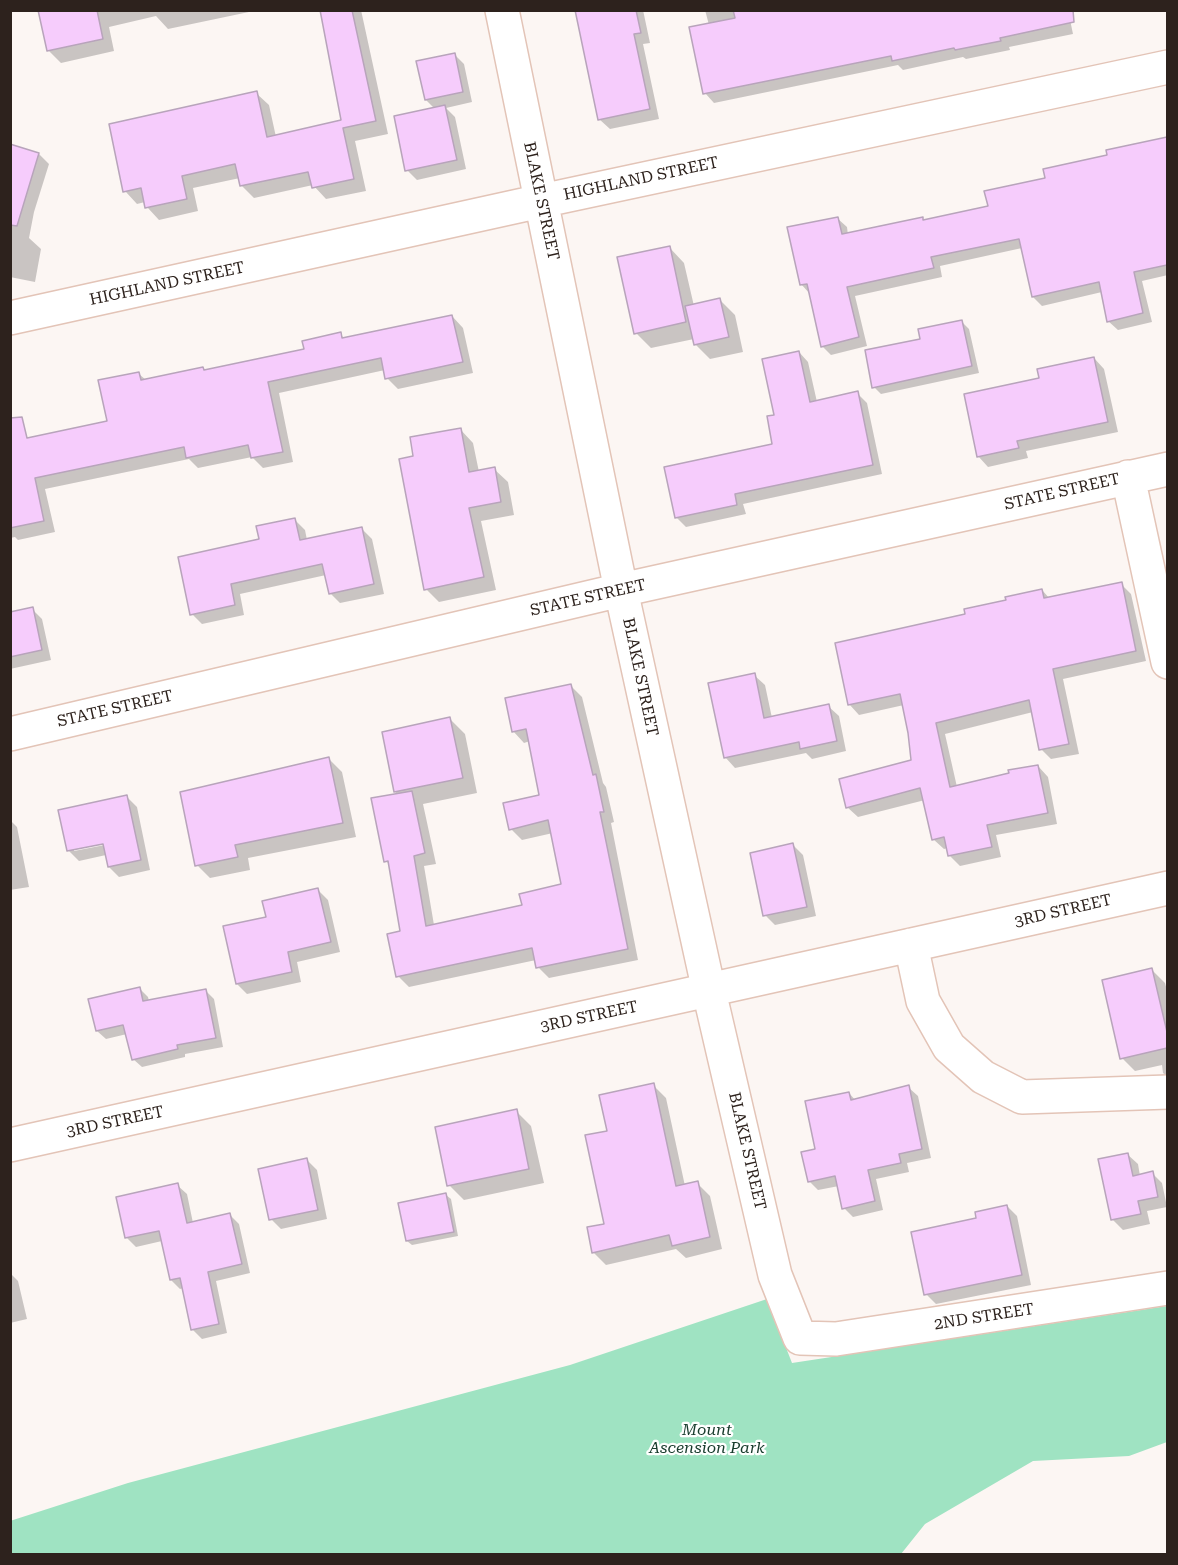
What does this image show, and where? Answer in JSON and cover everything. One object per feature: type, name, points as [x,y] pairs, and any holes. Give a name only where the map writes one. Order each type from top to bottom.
[{"type":"street","name":"BLAKE STREET","points":[[502,10],[621,590],[709,991],[775,1275],[800,1338]]},
{"type":"street","name":"HIGHLAND STREET","points":[[10,318],[1167,67]]},
{"type":"street","name":"STATE STREET","points":[[10,734],[621,590],[1167,469]]},
{"type":"street","points":[[1128,477],[1167,662]]},
{"type":"street","name":"3RD STREET","points":[[10,1145],[1167,888]]},
{"type":"street","points":[[911,945],[923,1001],[949,1047],[983,1077],[1022,1097],[1167,1092]]},
{"type":"street","name":"2ND STREET","points":[[800,1338],[836,1339],[1167,1288]]},
{"type":"green space","name":"Mount Ascension Park","points":[[767,1299],[792,1363],[1167,1306],[1167,1442],[1129,1456],[1033,1461],[925,1524],[901,1554],[11,1554],[10,1521],[128,1483],[570,1365]]},
{"type":"building","points":[[38,10],[97,10],[103,39],[47,51]]},
{"type":"building","points":[[320,10],[352,10],[376,121],[343,128],[354,179],[312,188],[308,172],[240,186],[235,164],[182,176],[187,199],[145,208],[141,188],[123,192],[109,124],[257,91],[267,137],[341,120]]},
{"type":"building","points":[[575,10],[636,10],[641,33],[634,34],[650,109],[598,120]]},
{"type":"building","points":[[733,10],[1073,10],[1074,22],[955,50],[954,48],[892,61],[891,56],[703,94],[689,27],[735,18]]},
{"type":"building","points":[[455,53],[463,92],[425,100],[416,61]]},
{"type":"building","points":[[445,105],[457,160],[405,171],[394,116]]},
{"type":"building","points":[[1167,137],[1167,265],[1134,272],[1143,313],[1107,322],[1099,282],[1032,297],[1019,239],[931,257],[934,268],[847,287],[859,337],[821,347],[807,284],[800,285],[787,227],[838,217],[842,234],[988,206],[984,191],[1045,178],[1043,169],[1107,155],[1106,150]]},
{"type":"building","points":[[10,144],[39,153],[17,226],[10,225]]},
{"type":"building","points":[[670,246],[686,322],[634,334],[617,257]]},
{"type":"building","points":[[720,298],[729,337],[694,345],[685,306]]},
{"type":"building","points":[[452,315],[463,362],[385,379],[381,358],[268,382],[283,452],[251,458],[248,445],[186,458],[184,447],[35,478],[44,521],[10,528],[10,418],[22,417],[27,438],[107,421],[98,380],[139,372],[141,380],[203,367],[204,370],[304,349],[302,341],[341,332],[342,338]]},
{"type":"building","points":[[962,320],[972,366],[872,388],[865,350],[920,339],[918,329]]},
{"type":"building","points":[[799,351],[810,402],[858,391],[873,465],[735,494],[737,505],[675,518],[664,467],[772,444],[767,416],[774,415],[762,359]]},
{"type":"building","points":[[1094,357],[1108,422],[1017,441],[1019,448],[977,457],[964,394],[1039,378],[1037,369]]},
{"type":"building","points":[[461,428],[469,472],[495,467],[501,502],[469,508],[484,577],[424,590],[399,459],[413,456],[410,437]]},
{"type":"building","points":[[295,518],[300,540],[362,527],[374,584],[329,594],[322,564],[231,584],[235,605],[190,615],[178,557],[259,539],[256,526]]},
{"type":"building","points":[[1122,582],[1136,651],[1053,669],[1069,744],[1039,750],[1029,700],[936,723],[950,787],[1009,773],[1008,770],[1038,765],[1048,813],[987,825],[992,847],[948,856],[944,837],[932,840],[920,788],[846,808],[839,779],[911,760],[900,694],[848,705],[835,643],[965,614],[964,609],[1042,589],[1044,598]]},
{"type":"building","points":[[33,607],[42,650],[10,657],[10,612]]},
{"type":"building","points":[[755,673],[764,718],[829,704],[837,741],[800,749],[799,742],[724,758],[708,683]]},
{"type":"building","points":[[571,684],[593,775],[596,774],[604,812],[600,812],[628,949],[536,968],[532,948],[396,977],[387,934],[400,931],[388,861],[384,862],[371,798],[412,791],[425,853],[414,856],[426,926],[522,905],[519,894],[561,884],[548,820],[509,830],[503,803],[539,795],[526,729],[512,732],[505,698]]},
{"type":"building","points":[[450,717],[463,778],[394,792],[382,732]]},
{"type":"building","points":[[329,757],[343,823],[235,845],[238,857],[195,866],[180,792]]},
{"type":"building","points":[[127,795],[141,860],[108,867],[103,844],[67,851],[58,810]]},
{"type":"building","points":[[793,843],[807,907],[763,916],[750,853]]},
{"type":"building","points":[[318,888],[331,942],[288,952],[292,972],[236,984],[223,926],[266,917],[262,901]]},
{"type":"building","points":[[1152,968],[1167,1032],[1167,1048],[1120,1059],[1102,980]]},
{"type":"building","points":[[140,987],[143,1001],[206,989],[216,1038],[177,1045],[178,1049],[132,1060],[123,1025],[96,1031],[88,999]]},
{"type":"building","points":[[654,1083],[676,1186],[698,1181],[710,1237],[672,1246],[669,1235],[592,1253],[587,1227],[604,1224],[585,1135],[607,1131],[599,1095]]},
{"type":"building","points":[[909,1085],[922,1149],[899,1154],[901,1163],[868,1170],[875,1201],[842,1209],[835,1176],[808,1182],[801,1152],[815,1149],[805,1101],[849,1092],[851,1100]]},
{"type":"building","points":[[517,1109],[529,1169],[447,1186],[435,1127]]},
{"type":"building","points":[[1128,1153],[1133,1176],[1153,1171],[1158,1197],[1138,1201],[1141,1214],[1111,1220],[1098,1159]]},
{"type":"building","points":[[307,1158],[318,1210],[269,1220],[258,1169]]},
{"type":"building","points":[[178,1183],[187,1223],[230,1213],[242,1264],[208,1272],[219,1324],[191,1330],[180,1278],[170,1280],[159,1231],[125,1238],[116,1197]]},
{"type":"building","points":[[446,1193],[454,1232],[406,1241],[398,1203]]},
{"type":"building","points":[[1007,1205],[1022,1275],[924,1295],[911,1232],[976,1218],[975,1212]]}]
